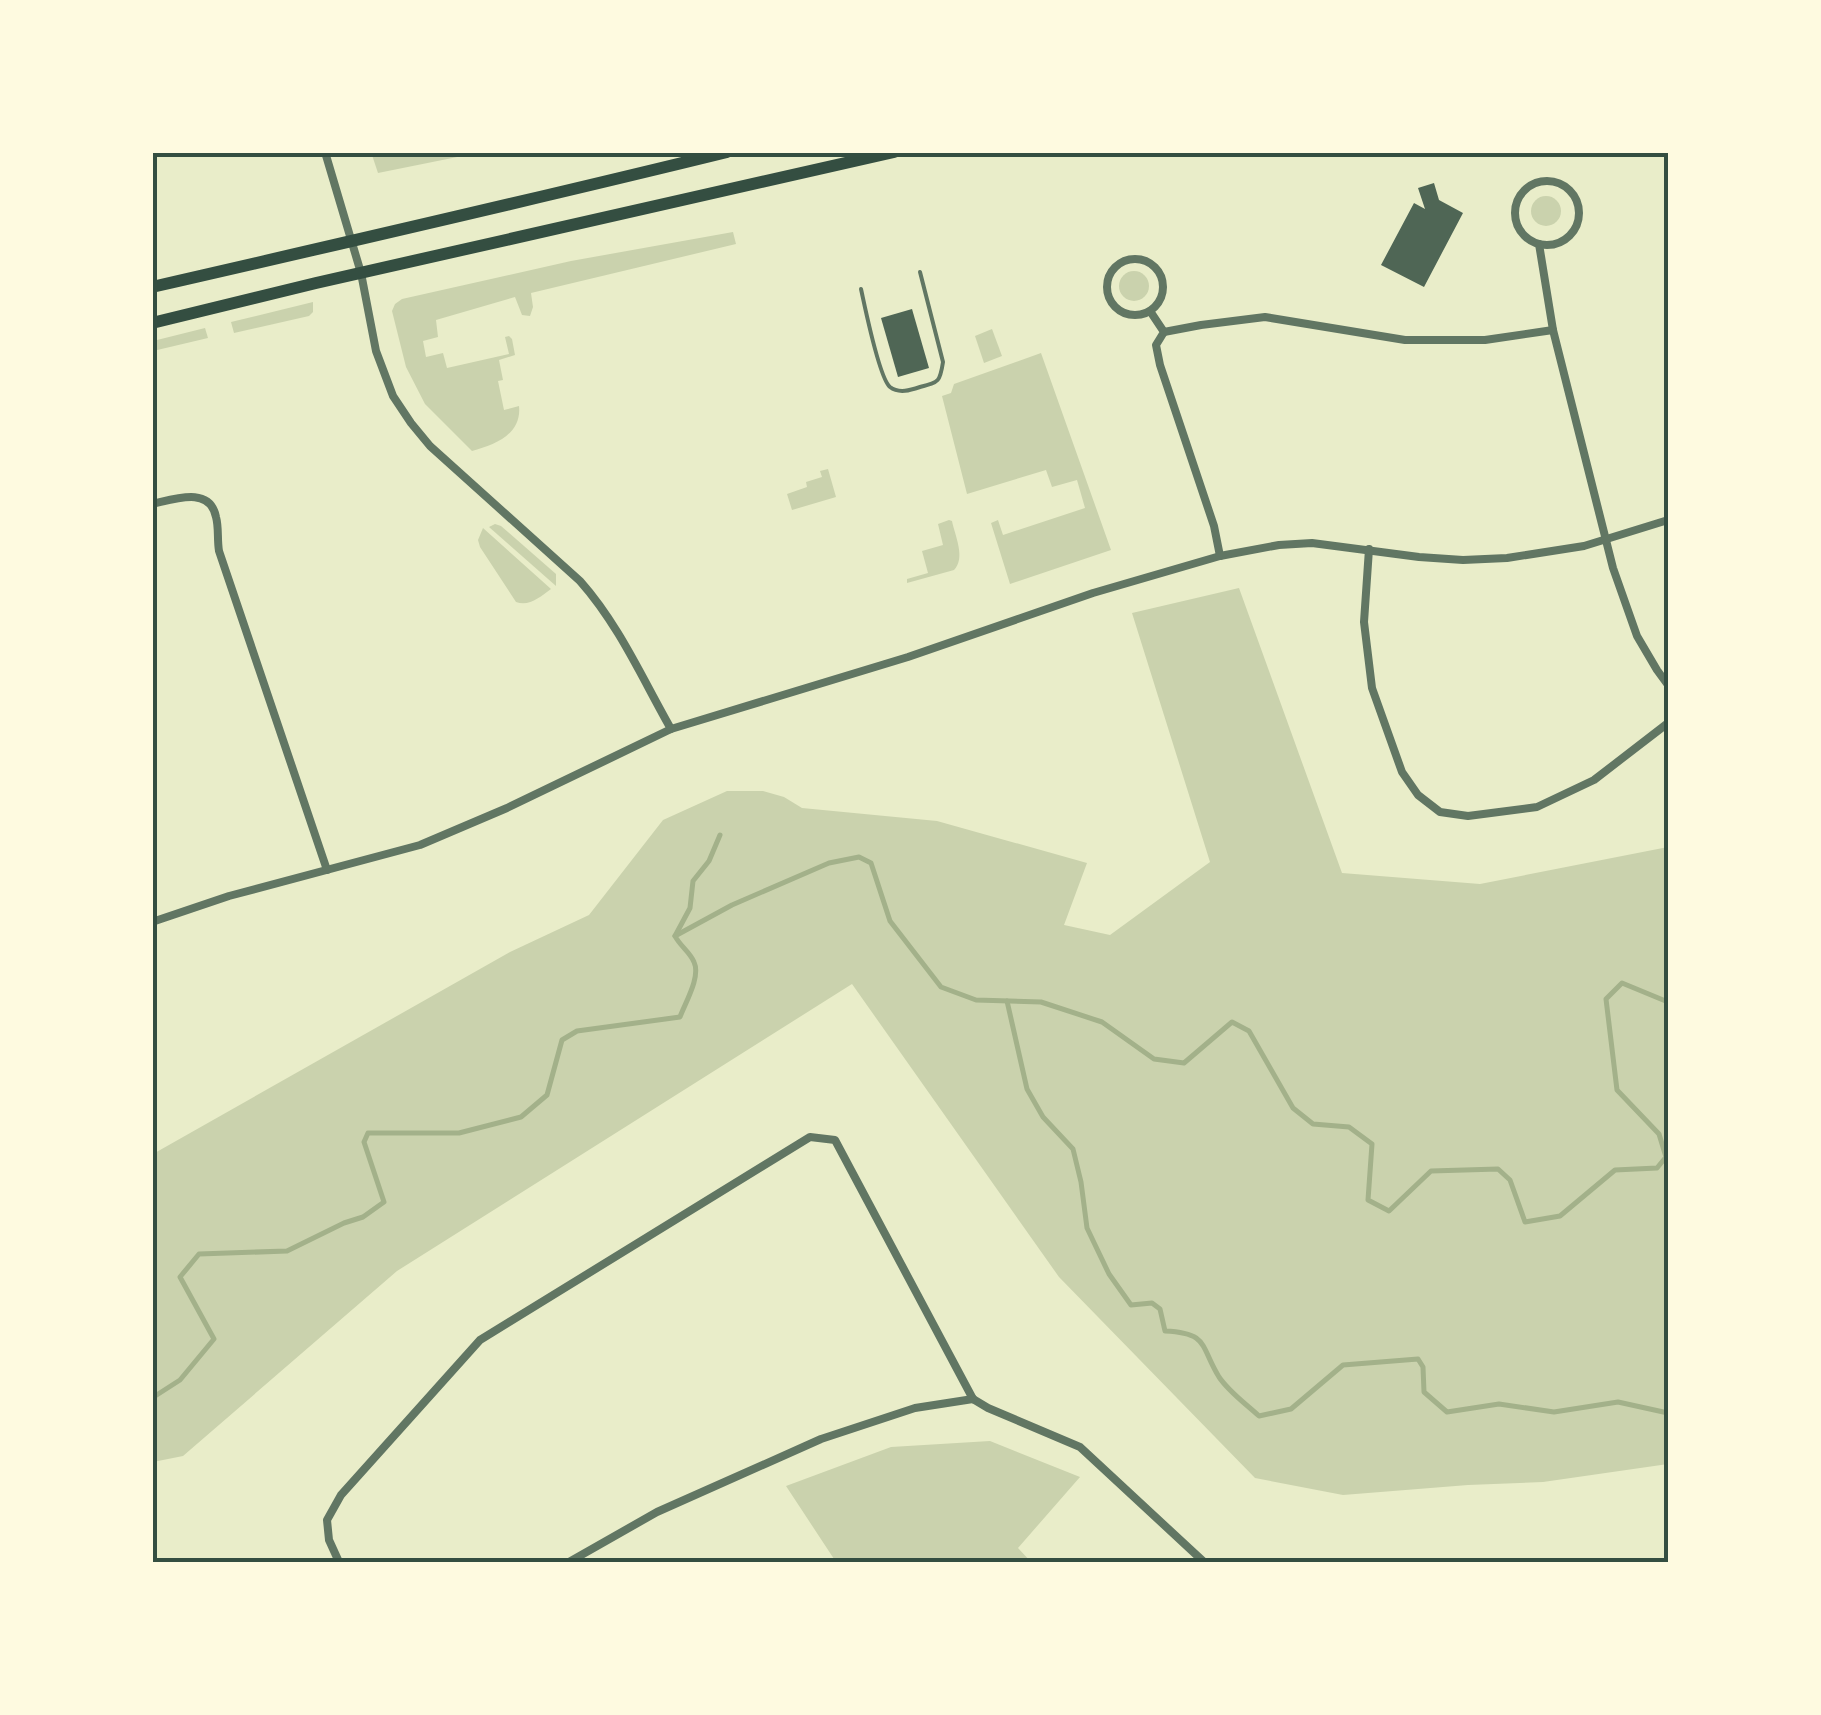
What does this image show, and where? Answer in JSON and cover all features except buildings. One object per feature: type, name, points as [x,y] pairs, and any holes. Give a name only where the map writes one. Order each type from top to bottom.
[{"type":"main road","points":[[152,287],[727,152]]},
{"type":"main road","points":[[152,323],[892,153]]},
{"type":"street","points":[[325,152],[362,273],[376,351],[393,396],[430,446],[580,581],[601,605],[670,728]]},
{"type":"street","points":[[1539,244],[1560,242],[1569,236],[1579,217],[1575,196],[1550,180],[1522,193],[1517,203],[1517,223],[1522,232],[1539,244],[1553,330],[1613,568],[1637,636],[1668,685]]},
{"type":"street","points":[[1135,258],[1152,264],[1158,271],[1164,288],[1150,311],[1132,316],[1115,308],[1109,300],[1108,280],[1118,264],[1135,258]]},
{"type":"street","points":[[1150,311],[1164,332]]},
{"type":"street","points":[[1220,556],[1212,519],[1160,365],[1156,345],[1164,332],[1265,317],[1406,340],[1484,340],[1553,330]]},
{"type":"street","points":[[152,504],[201,497],[214,507],[219,551],[328,870]]},
{"type":"street","points":[[152,922],[229,896],[420,846],[670,728],[908,657],[1093,593],[1220,556],[1279,544],[1312,544],[1419,557],[1508,558],[1608,540],[1668,520]]},
{"type":"street","points":[[1369,550],[1364,622],[1372,688],[1402,772],[1418,795],[1440,812],[1468,816],[1537,807],[1594,780],[1668,723]]},
{"type":"street","points":[[152,1059],[152,1072]]},
{"type":"street","points":[[340,1562],[329,1540],[327,1520],[340,1496],[480,1340],[810,1137],[835,1140],[973,1399],[1080,1447],[1204,1562]]},
{"type":"street","points":[[569,1562],[658,1512],[821,1440],[915,1408],[973,1399]]},
{"type":"lane","points":[[861,290],[882,374],[890,387],[903,392],[936,383],[943,362],[920,272]]},
{"type":"green space","points":[[371,152],[477,152],[477,153],[378,173]]},
{"type":"green space","points":[[1546,196],[1557,200],[1561,211],[1557,222],[1546,226],[1535,222],[1531,211],[1535,200]]},
{"type":"green space","points":[[733,232],[736,244],[531,293],[530,316],[522,315],[515,297],[436,320],[438,337],[423,341],[426,357],[443,353],[447,368],[509,354],[505,337],[512,339],[515,355],[499,360],[503,380],[498,381],[504,410],[519,406],[519,416],[512,431],[489,445],[472,451],[425,404],[406,367],[392,311],[402,299],[571,261]]},
{"type":"green space","points":[[1134,271],[1145,275],[1149,286],[1145,297],[1134,301],[1123,297],[1119,286],[1123,275]]},
{"type":"green space","points":[[313,302],[309,316],[234,333],[231,322]]},
{"type":"green space","points":[[205,328],[208,338],[153,351],[153,341]]},
{"type":"green space","points":[[992,329],[1002,356],[984,363],[975,336]]},
{"type":"green space","points":[[1041,353],[1111,550],[1010,584],[991,523],[998,520],[1003,535],[1085,508],[1077,480],[1052,487],[1046,470],[967,494],[942,396],[951,393],[954,384]]},
{"type":"green space","points":[[828,469],[836,497],[792,510],[787,494],[807,487],[806,482],[822,477],[820,471]]},
{"type":"green space","points":[[949,520],[959,547],[954,570],[907,583],[907,579],[928,573],[922,551],[943,545],[938,524]]},
{"type":"green space","points":[[495,524],[556,574],[556,586],[489,527]]},
{"type":"green space","points":[[483,528],[551,589],[530,602],[516,602],[480,547],[478,540]]},
{"type":"green space","points":[[1239,588],[1342,873],[1480,884],[1668,847],[1668,1464],[1543,1482],[1343,1495],[1255,1478],[1059,1277],[852,984],[397,1271],[183,1456],[153,1462],[153,1154],[510,952],[589,915],[663,820],[727,791],[763,791],[802,808],[937,821],[1087,863],[1064,925],[1110,935],[1210,862],[1132,613]]},
{"type":"green space","points":[[990,1441],[1080,1477],[1018,1548],[1031,1562],[836,1562],[786,1486],[891,1447]]},
{"type":"waterway","points":[[675,936],[690,908],[693,881],[709,861],[720,835]]},
{"type":"waterway","points":[[152,1398],[180,1380],[214,1339],[180,1277],[199,1254],[287,1251],[363,1217],[384,1202],[364,1142],[368,1133],[459,1133],[521,1117],[547,1095],[562,1040],[577,1031],[680,1017],[696,968],[675,936],[732,905],[829,863],[859,857],[871,863],[890,921],[941,987],[976,1000],[1041,1002],[1102,1022],[1154,1059],[1184,1063],[1232,1022],[1249,1031],[1293,1108],[1313,1124],[1349,1127],[1372,1144],[1368,1200],[1389,1211],[1431,1171],[1498,1169],[1510,1180],[1525,1222],[1560,1216],[1615,1170],[1657,1168],[1666,1157],[1659,1134],[1617,1090],[1606,999],[1622,983],[1668,1002]]},
{"type":"waterway","points":[[1007,1001],[1027,1089],[1043,1117],[1073,1149],[1087,1228],[1109,1274],[1131,1305],[1152,1303],[1160,1309],[1165,1331],[1196,1338],[1223,1382],[1259,1416],[1291,1409],[1343,1365],[1418,1359],[1423,1367],[1424,1392],[1447,1412],[1499,1404],[1554,1412],[1618,1402],[1668,1413]]}]
